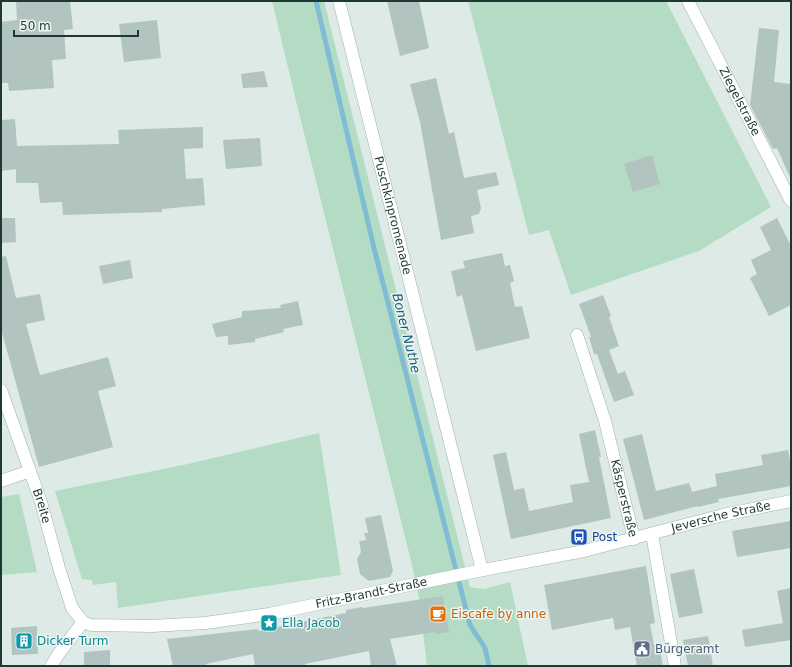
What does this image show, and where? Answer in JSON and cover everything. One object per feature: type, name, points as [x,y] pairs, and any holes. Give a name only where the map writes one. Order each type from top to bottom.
[{"type":"street","name":"Puschkinpromenade","points":[[340,1],[478,571]]},
{"type":"street","name":"Ziegelstraße","points":[[688,1],[791,201]]},
{"type":"street","name":"Käsperstraße","points":[[577,335],[605,421],[634,538],[652,534],[674,666]]},
{"type":"street","name":"Breite","points":[[1,390],[41,502],[64,588],[72,608],[82,622]]},
{"type":"street","points":[[1,481],[30,471]]},
{"type":"street","name":"Jeversche Straße","points":[[652,534],[723,515],[791,501]]},
{"type":"street","name":"Fritz-Brandt-Straße","points":[[82,622],[91,625],[104,626],[152,626],[205,623],[269,614],[584,551],[634,538]]},
{"type":"street","points":[[52,666],[60,652],[82,622]]},
{"type":"green space","points":[[272,1],[324,1],[470,587],[484,589],[510,582],[528,666],[427,666],[419,598],[412,565]]},
{"type":"green space","points":[[468,1],[666,1],[771,207],[699,251],[571,295],[549,230],[529,235]]},
{"type":"green space","points":[[319,433],[341,575],[118,608],[116,582],[93,585],[92,580],[82,579],[55,491],[188,464]]},
{"type":"green space","points":[[19,494],[37,572],[1,575],[1,497]]},
{"type":"building","points":[[16,1],[70,1],[73,29],[64,30],[66,59],[52,60],[54,88],[9,91],[8,83],[1,83],[1,22],[17,20]]},
{"type":"building","points":[[387,1],[419,1],[429,48],[400,56]]},
{"type":"building","points":[[157,20],[161,58],[124,62],[119,24]]},
{"type":"building","points":[[759,28],[779,30],[774,82],[791,84],[791,180],[777,148],[773,149],[750,105]]},
{"type":"building","points":[[264,71],[268,87],[243,88],[241,74]]},
{"type":"building","points":[[436,78],[449,134],[454,132],[464,178],[496,172],[499,185],[477,190],[481,208],[479,214],[471,216],[474,233],[441,240],[420,122],[410,84]]},
{"type":"building","points":[[15,119],[17,146],[119,144],[118,130],[203,127],[203,148],[184,149],[186,179],[203,178],[205,205],[162,209],[162,212],[63,215],[62,202],[40,203],[38,183],[16,183],[16,169],[1,171],[1,120]]},
{"type":"building","points":[[260,138],[262,166],[226,169],[223,140]]},
{"type":"building","points":[[652,155],[660,184],[633,192],[624,164]]},
{"type":"building","points":[[1,218],[15,218],[16,242],[1,243]]},
{"type":"building","points":[[777,218],[791,246],[791,305],[769,316],[750,278],[757,274],[751,260],[771,250],[760,227]]},
{"type":"building","points":[[502,253],[505,266],[510,265],[514,281],[510,283],[515,307],[522,306],[530,338],[476,351],[462,295],[457,297],[451,271],[465,268],[463,261]]},
{"type":"building","points":[[6,256],[16,298],[40,294],[45,320],[26,324],[40,375],[108,357],[116,386],[98,391],[113,447],[39,467],[1,329],[1,257]]},
{"type":"building","points":[[130,260],[133,278],[103,284],[99,266]]},
{"type":"building","points":[[603,295],[611,316],[609,317],[619,346],[609,350],[618,374],[625,371],[634,395],[614,402],[597,354],[594,354],[589,337],[591,337],[579,304]]},
{"type":"building","points":[[298,301],[303,325],[283,329],[284,332],[255,339],[255,342],[228,345],[228,336],[216,337],[212,324],[242,317],[242,311],[281,308],[280,305]]},
{"type":"building","points":[[595,430],[611,518],[511,539],[493,455],[506,452],[514,490],[524,488],[529,511],[573,502],[570,485],[589,482],[579,434]]},
{"type":"building","points":[[642,434],[656,491],[689,483],[692,492],[717,486],[715,474],[763,465],[761,455],[788,450],[791,467],[791,486],[718,499],[719,502],[644,520],[623,439]]},
{"type":"building","points":[[381,515],[393,571],[390,577],[369,581],[360,574],[357,559],[361,552],[359,541],[366,540],[364,533],[368,533],[365,518]]},
{"type":"building","points":[[791,521],[791,548],[737,557],[732,531]]},
{"type":"building","points":[[646,566],[655,623],[650,624],[654,645],[659,645],[663,666],[637,666],[630,627],[615,630],[613,618],[552,630],[544,585]]},
{"type":"building","points":[[694,569],[703,613],[679,618],[670,574]]},
{"type":"building","points":[[791,588],[791,640],[745,647],[742,630],[783,623],[777,591]]},
{"type":"building","points":[[443,596],[449,632],[435,634],[435,632],[390,639],[397,666],[371,666],[369,651],[305,664],[305,666],[255,666],[253,654],[206,664],[207,666],[173,666],[167,639],[258,629],[258,631],[346,613],[346,610]]},
{"type":"building","name":"Dicker Turm","points":[[37,626],[38,654],[12,655],[11,628]]},
{"type":"building","points":[[708,636],[713,666],[688,666],[683,640]]},
{"type":"building","points":[[110,650],[110,666],[84,666],[84,652]]},
{"type":"waterway","name":"Boner Nuthe","points":[[316,1],[374,248],[470,625],[485,648],[489,666]]},
{"type":"place","name":"Post","points":[[579,537]]},
{"type":"place","name":"Eiscafe by anne","points":[[438,614]]},
{"type":"place","name":"Ella Jacob","points":[[269,623]]},
{"type":"place","name":"Dicker Turm","points":[[24,641]]},
{"type":"place","name":"Bürgeramt","points":[[642,649]]}]
